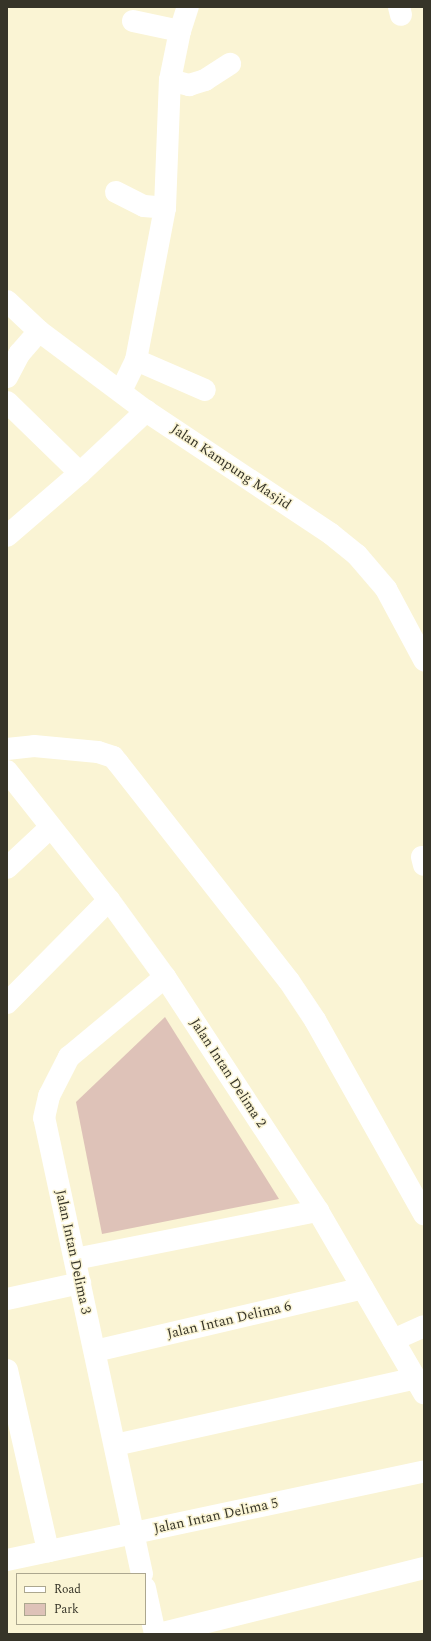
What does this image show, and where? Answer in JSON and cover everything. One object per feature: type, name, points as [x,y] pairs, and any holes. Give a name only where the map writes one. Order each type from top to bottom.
[{"type":"street","points":[[121,391],[136,360],[166,208],[170,80],[180,31],[188,7]]},
{"type":"street","points":[[132,20],[180,31]]},
{"type":"street","points":[[170,80],[179,84],[194,83],[205,80],[230,64]]},
{"type":"street","points":[[116,192],[144,206],[166,208]]},
{"type":"street","name":"Jalan Kampung Masjid","points":[[7,301],[39,331],[146,411],[331,534],[357,555],[386,589],[424,660]]},
{"type":"street","points":[[7,377],[20,353],[39,331]]},
{"type":"street","points":[[136,360],[205,390]]},
{"type":"street","points":[[7,402],[80,473]]},
{"type":"street","points":[[7,536],[80,473],[146,411]]},
{"type":"street","points":[[7,749],[34,746],[98,752],[113,757],[289,981],[315,1020],[424,1214]]},
{"type":"street","name":"Jalan Intan Delima 2","points":[[7,771],[109,900],[165,977],[318,1211],[420,1385]]},
{"type":"street","points":[[7,868],[51,827]]},
{"type":"street","points":[[7,1003],[109,900]]},
{"type":"street","name":"Jalan Intan Delima 3","points":[[142,1573],[44,1118],[49,1096],[69,1057],[165,977]]},
{"type":"street","points":[[75,1259],[318,1211]]},
{"type":"street","points":[[7,1300],[80,1283]]},
{"type":"street","name":"Jalan Intan Delima 6","points":[[95,1351],[363,1288]]},
{"type":"street","points":[[393,1340],[424,1326]]},
{"type":"street","points":[[7,1370],[48,1551]]},
{"type":"street","points":[[115,1445],[420,1385]]},
{"type":"street","name":"Jalan Intan Delima 5","points":[[7,1560],[424,1471]]},
{"type":"street","points":[[159,1634],[424,1568]]},
{"type":"street","points":[[146,1593],[155,1634]]},
{"type":"green space","points":[[165,1017],[279,1199],[102,1234],[76,1102]]}]
